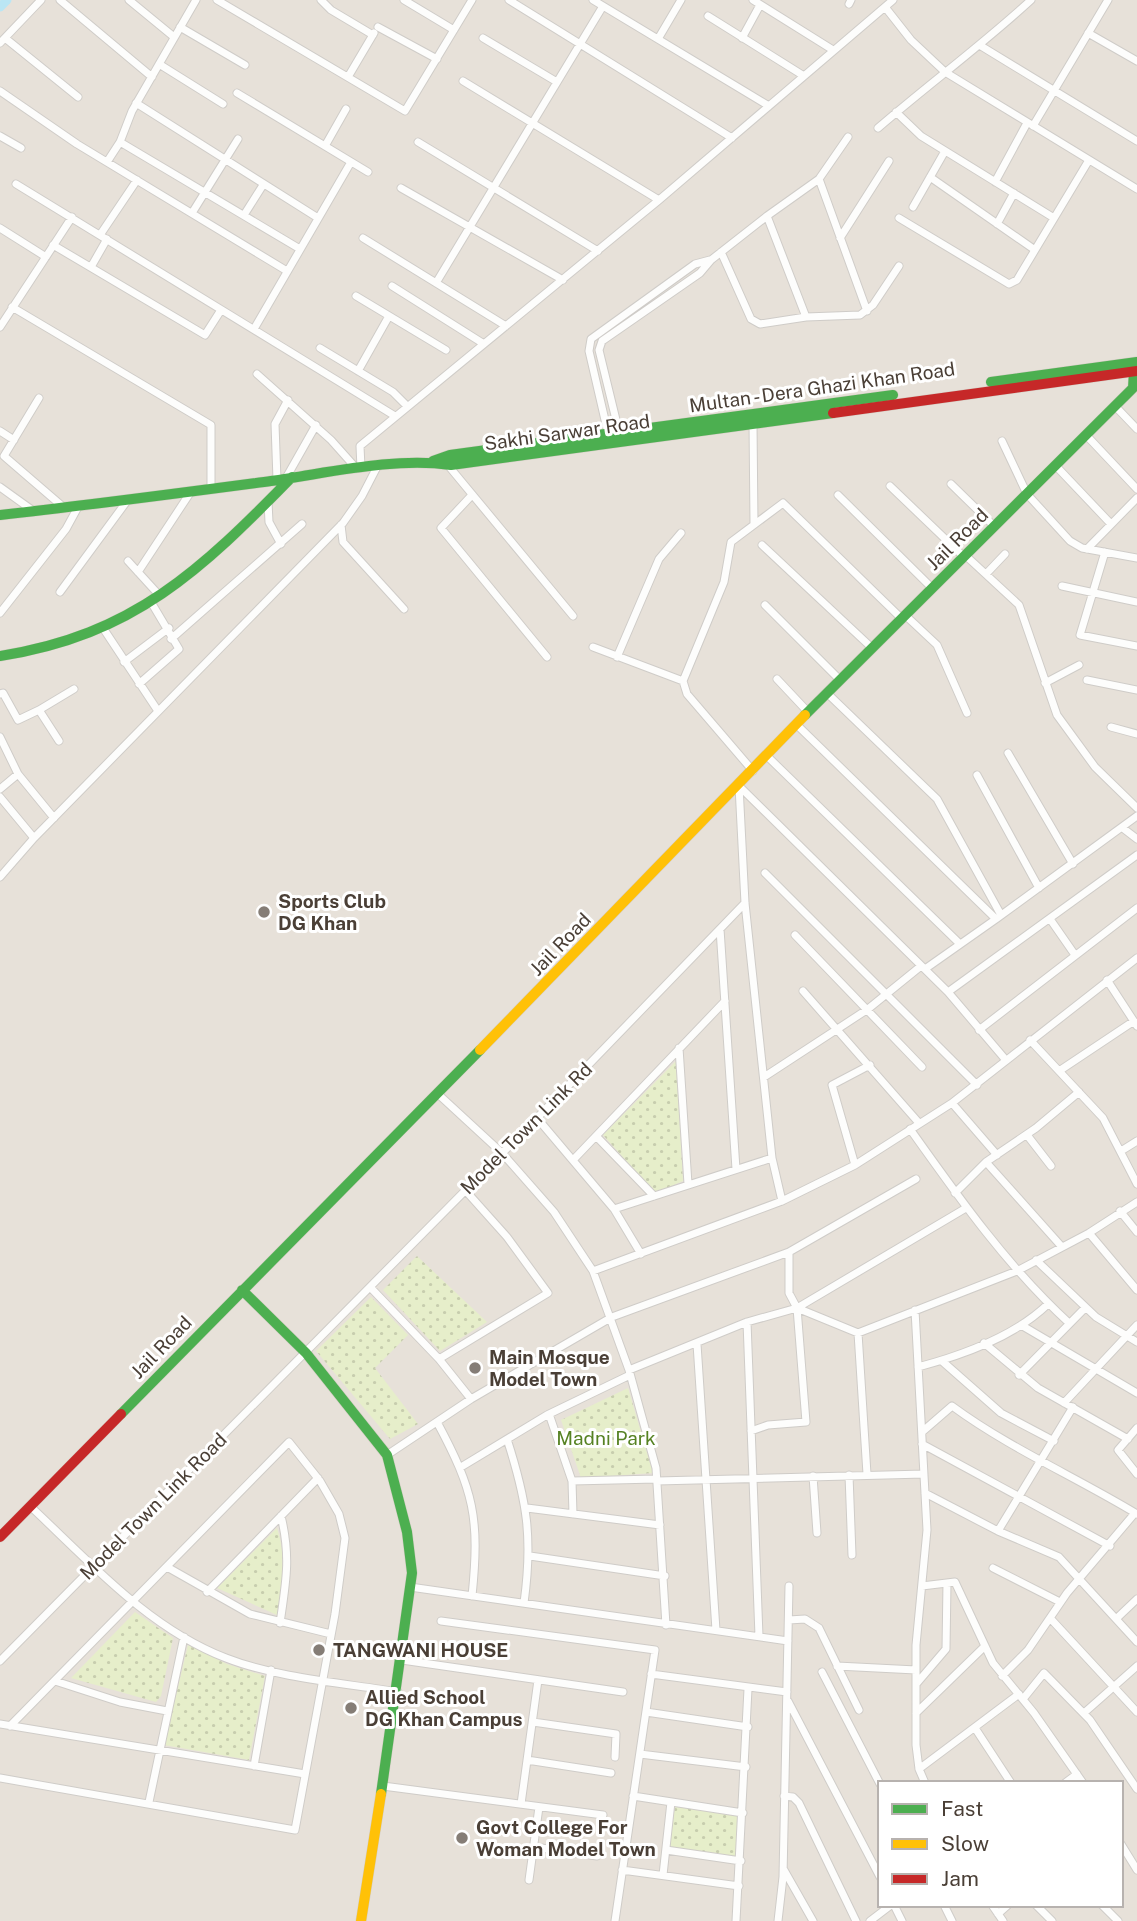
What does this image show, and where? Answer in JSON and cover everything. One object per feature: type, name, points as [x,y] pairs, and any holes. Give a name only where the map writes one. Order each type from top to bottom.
[{"type":"main road","name":"Sakhi Sarwar Road","points":[[0,514],[80,503],[127,500],[359,468],[430,462],[446,464],[696,427],[753,423],[857,404],[1136,368]]},
{"type":"main road","name":"Jail Road","points":[[0,1536],[438,1094],[739,786],[796,724],[1133,388],[1136,368]]},
{"type":"main road","name":"Multan - Dera Ghazi Khan Road","points":[[430,462],[450,455],[614,433],[696,427],[857,404]]},
{"type":"main road","points":[[0,656],[47,650],[127,619],[192,572],[268,502],[285,478]]},
{"type":"main road","points":[[242,1290],[306,1353],[387,1455],[407,1532],[412,1573],[402,1660],[361,1921]]},
{"type":"street","points":[[41,0],[2,40],[78,97]]},
{"type":"street","points":[[60,0],[152,77]]},
{"type":"street","points":[[128,0],[174,37]]},
{"type":"street","points":[[107,162],[120,142],[136,103],[195,0]]},
{"type":"street","points":[[217,0],[405,111],[472,0]]},
{"type":"street","points":[[321,0],[331,10],[373,35]]},
{"type":"street","points":[[404,0],[454,30]]},
{"type":"street","points":[[509,0],[732,138]]},
{"type":"street","points":[[593,0],[769,106]]},
{"type":"street","points":[[658,39],[681,0]]},
{"type":"street","points":[[359,468],[360,446],[659,200],[893,0]]},
{"type":"street","points":[[878,128],[981,46],[1031,0]]},
{"type":"street","points":[[995,182],[1108,0]]},
{"type":"street","points":[[742,38],[757,2],[833,50]]},
{"type":"street","points":[[436,283],[603,6]]},
{"type":"street","points":[[885,7],[911,40],[945,72],[1137,189]]},
{"type":"street","points":[[708,16],[804,76]]},
{"type":"street","points":[[348,77],[379,25],[437,59]]},
{"type":"street","points":[[180,27],[245,65]]},
{"type":"street","points":[[1088,33],[1137,61]]},
{"type":"street","points":[[483,38],[557,82]]},
{"type":"street","points":[[981,46],[1137,141]]},
{"type":"street","points":[[159,64],[223,104]]},
{"type":"street","points":[[463,81],[659,200]]},
{"type":"street","points":[[0,91],[107,162],[287,271]]},
{"type":"street","points":[[237,93],[368,172]]},
{"type":"street","points":[[136,103],[318,218]]},
{"type":"street","points":[[325,146],[346,109]]},
{"type":"street","points":[[897,112],[921,136],[1054,218]]},
{"type":"street","points":[[0,136],[21,149]]},
{"type":"street","points":[[614,433],[599,348],[602,341],[700,273],[711,260],[766,215],[819,179],[848,137]]},
{"type":"street","points":[[192,213],[238,139]]},
{"type":"street","points":[[120,142],[300,249]]},
{"type":"street","points":[[418,142],[598,251]]},
{"type":"street","points":[[913,207],[945,151]]},
{"type":"street","points":[[899,218],[1009,284],[1017,280],[1089,160]]},
{"type":"street","points":[[840,238],[889,161]]},
{"type":"street","points":[[254,329],[351,162]]},
{"type":"street","points":[[930,177],[1035,250]]},
{"type":"street","points":[[819,179],[867,311]]},
{"type":"street","points":[[91,267],[104,237],[136,180]]},
{"type":"street","points":[[16,184],[395,416]]},
{"type":"street","points":[[244,215],[263,185]]},
{"type":"street","points":[[401,188],[563,280]]},
{"type":"street","points":[[997,224],[1014,193]]},
{"type":"street","points":[[766,215],[806,317]]},
{"type":"street","points":[[1,325],[72,217]]},
{"type":"street","points":[[0,228],[46,257]]},
{"type":"street","points":[[363,238],[506,326]]},
{"type":"street","points":[[53,245],[205,335],[222,310]]},
{"type":"street","points":[[721,252],[754,322],[760,324],[806,317],[860,315],[867,311],[900,266]]},
{"type":"street","points":[[614,433],[593,368],[589,346],[594,335],[695,264],[711,260]]},
{"type":"street","points":[[392,286],[484,344]]},
{"type":"street","points":[[356,296],[446,350]]},
{"type":"street","points":[[648,297],[654,305]]},
{"type":"street","points":[[12,307],[211,425],[211,489]]},
{"type":"street","points":[[358,371],[389,316]]},
{"type":"street","points":[[320,348],[393,392],[407,406]]},
{"type":"street","points":[[593,368],[603,364]]},
{"type":"street","points":[[257,374],[316,425],[359,468]]},
{"type":"street","points":[[39,398],[4,456],[62,506]]},
{"type":"street","points":[[285,478],[275,424],[288,400]]},
{"type":"street","points":[[1115,406],[1137,429]]},
{"type":"street","points":[[753,423],[754,523]]},
{"type":"street","points":[[285,478],[316,425]]},
{"type":"street","points":[[0,431],[13,440]]},
{"type":"street","points":[[1086,435],[1137,489]]},
{"type":"street","points":[[1002,441],[1027,494],[1070,541],[1087,549],[1137,558]]},
{"type":"street","points":[[446,464],[573,616]]},
{"type":"street","points":[[1055,465],[1111,524]]},
{"type":"street","points":[[1,876],[34,838],[341,525],[362,496],[377,466]]},
{"type":"street","points":[[951,484],[994,526]]},
{"type":"street","points":[[890,486],[986,574],[1023,612],[1057,715],[1087,757],[1137,808]]},
{"type":"street","points":[[0,487],[32,510]]},
{"type":"street","points":[[138,572],[191,491]]},
{"type":"street","points":[[472,495],[441,528],[547,657]]},
{"type":"street","points":[[838,495],[932,588]]},
{"type":"street","points":[[1087,549],[1137,498]]},
{"type":"street","points":[[60,592],[127,500]]},
{"type":"street","points":[[268,502],[269,522],[281,544]]},
{"type":"street","points":[[0,613],[66,529],[80,503]]},
{"type":"street","points":[[753,771],[687,694],[683,681],[724,582],[728,550],[732,542],[783,503],[937,645],[967,713]]},
{"type":"street","points":[[172,639],[302,524]]},
{"type":"street","points":[[341,525],[342,542],[404,609]]},
{"type":"street","points":[[617,657],[659,559],[681,533]]},
{"type":"street","points":[[762,545],[872,648]]},
{"type":"street","points":[[1105,552],[1080,635],[1137,646]]},
{"type":"street","points":[[986,574],[1005,554]]},
{"type":"street","points":[[128,561],[155,598],[179,649],[139,684]]},
{"type":"street","points":[[1062,586],[1137,602]]},
{"type":"street","points":[[765,605],[841,680]]},
{"type":"street","points":[[103,628],[158,711]]},
{"type":"street","points":[[124,662],[169,628]]},
{"type":"street","points":[[593,647],[683,681]]},
{"type":"street","points":[[1045,683],[1079,665]]},
{"type":"street","points":[[776,679],[808,712]]},
{"type":"street","points":[[1087,680],[1137,690]]},
{"type":"street","points":[[0,694],[3,693],[18,720],[74,689]]},
{"type":"street","points":[[827,694],[937,799],[998,917]]},
{"type":"street","points":[[39,710],[59,741]]},
{"type":"street","points":[[796,724],[998,917]]},
{"type":"street","points":[[1111,727],[1137,733]]},
{"type":"street","points":[[0,737],[18,774],[54,818]]},
{"type":"street","points":[[1008,753],[1073,864]]},
{"type":"street","points":[[767,756],[960,944]]},
{"type":"street","points":[[0,789],[18,774]]},
{"type":"street","points":[[977,775],[1039,888]]},
{"type":"street","points":[[739,786],[745,903],[772,1157],[782,1201]]},
{"type":"street","points":[[739,786],[948,992],[1005,1059]]},
{"type":"street","points":[[0,797],[34,838]]},
{"type":"street","points":[[764,1077],[868,1009],[923,967],[1124,829],[1137,816]]},
{"type":"street","points":[[1124,829],[1137,839]]},
{"type":"street","points":[[948,992],[1137,855]]},
{"type":"street","points":[[765,873],[977,1085]]},
{"type":"street","name":"Model Town Link Rd","points":[[306,1353],[745,903]]},
{"type":"street","points":[[979,1030],[1137,908]]},
{"type":"street","points":[[1049,919],[1075,956]]},
{"type":"street","points":[[720,929],[736,1169]]},
{"type":"street","points":[[795,935],[922,1067]]},
{"type":"street","points":[[593,1271],[782,1201],[855,1165],[977,1085],[1005,1059],[1137,958]]},
{"type":"street","points":[[1059,1071],[1135,1023],[1107,980]]},
{"type":"street","points":[[803,991],[919,1123]]},
{"type":"street","points":[[574,1159],[725,1001]]},
{"type":"street","points":[[1030,1040],[1103,1118],[1137,1184]]},
{"type":"street","points":[[679,1048],[688,1184]]},
{"type":"street","points":[[855,1165],[832,1085],[870,1065]]},
{"type":"street","points":[[955,1193],[986,1162],[1027,1135],[1079,1092]]},
{"type":"street","points":[[438,1094],[502,1153],[554,1212],[593,1271],[612,1317],[648,1433],[657,1480],[666,1625]]},
{"type":"street","points":[[952,1103],[997,1155]]},
{"type":"street","points":[[537,1118],[614,1209],[641,1254]]},
{"type":"street","points":[[911,1129],[966,1208],[1017,1270],[1069,1323]]},
{"type":"street","points":[[1027,1135],[1051,1166]]},
{"type":"street","points":[[596,1136],[654,1196]]},
{"type":"street","points":[[1121,1151],[1137,1141]]},
{"type":"street","points":[[614,1209],[772,1157]]},
{"type":"street","points":[[986,1162],[1062,1247]]},
{"type":"street","points":[[387,1455],[471,1399],[612,1317],[789,1252],[916,1179]]},
{"type":"street","points":[[439,1359],[548,1293],[507,1237],[465,1190]]},
{"type":"street","points":[[797,1308],[858,1334],[1017,1270],[1089,1233],[1137,1202]]},
{"type":"street","points":[[461,1467],[549,1414],[629,1373],[747,1322],[797,1308],[966,1208]]},
{"type":"street","points":[[1120,1211],[1137,1232]]},
{"type":"street","points":[[1089,1233],[1137,1290]]},
{"type":"street","points":[[751,1431],[768,1425],[806,1422],[797,1308],[789,1293],[789,1252]]},
{"type":"street","points":[[1036,1260],[1085,1308],[1137,1342]]},
{"type":"street","points":[[370,1287],[439,1359],[471,1399]]},
{"type":"street","points":[[918,1367],[942,1361],[984,1343],[1021,1325],[1048,1304]]},
{"type":"street","points":[[1019,1375],[1085,1308]]},
{"type":"street","points":[[915,1310],[927,1530],[916,1670],[919,1769],[924,1781]]},
{"type":"street","points":[[747,1322],[759,1636]]},
{"type":"street","points":[[1021,1325],[1137,1393]]},
{"type":"street","points":[[1064,1403],[1137,1325]]},
{"type":"street","points":[[858,1334],[867,1474]]},
{"type":"street","points":[[697,1343],[716,1630]]},
{"type":"street","points":[[984,1343],[1019,1375],[1128,1439]]},
{"type":"street","name":"Model Town Link Road","points":[[0,1661],[306,1353]]},
{"type":"street","points":[[942,1361],[1002,1413],[1054,1441]]},
{"type":"street","points":[[922,1432],[952,1406],[983,1428],[1136,1514],[1060,1602],[1028,1650],[1002,1676]]},
{"type":"street","points":[[998,1531],[1073,1407]]},
{"type":"street","points":[[549,1414],[572,1481],[572,1514]]},
{"type":"street","points":[[437,1422],[461,1467],[476,1521],[472,1596]]},
{"type":"street","points":[[1137,1428],[1118,1451],[1137,1474]]},
{"type":"street","points":[[507,1439],[527,1508],[530,1556],[524,1603]]},
{"type":"street","points":[[0,1779],[149,1802],[295,1830],[331,1634],[345,1538],[339,1514],[318,1478],[289,1442],[10,1726]]},
{"type":"street","points":[[922,1444],[1110,1546]]},
{"type":"street","points":[[572,1481],[924,1474]]},
{"type":"street","points":[[849,1475],[852,1555]]},
{"type":"street","points":[[813,1476],[817,1533]]},
{"type":"street","points":[[207,1592],[318,1478]]},
{"type":"street","points":[[925,1493],[998,1531],[1049,1551],[1080,1579],[1137,1642]]},
{"type":"street","points":[[30,1506],[134,1602],[184,1637],[226,1659],[271,1670],[398,1692]]},
{"type":"street","points":[[527,1508],[660,1525]]},
{"type":"street","points":[[281,1516],[288,1548],[288,1581],[281,1623]]},
{"type":"street","points":[[530,1556],[664,1576]]},
{"type":"street","points":[[167,1567],[250,1614],[331,1634]]},
{"type":"street","points":[[993,1568],[1060,1602]]},
{"type":"street","points":[[922,1586],[955,1581],[1002,1676],[1021,1697],[1082,1781]]},
{"type":"street","points":[[916,1684],[946,1649],[947,1583]]},
{"type":"street","points":[[778,1921],[783,1868],[789,1586]]},
{"type":"street","points":[[410,1587],[788,1641]]},
{"type":"street","points":[[1115,1619],[1137,1599]]},
{"type":"street","points":[[1050,1618],[1137,1713]]},
{"type":"street","points":[[789,1620],[805,1619],[814,1623],[859,1710]]},
{"type":"street","points":[[441,1621],[655,1650],[615,1921]]},
{"type":"street","points":[[149,1802],[184,1637]]},
{"type":"street","points":[[916,1713],[985,1646]]},
{"type":"street","points":[[402,1660],[623,1692]]},
{"type":"street","points":[[837,1666],[916,1670]]},
{"type":"street","points":[[1084,1713],[1137,1667]]},
{"type":"street","points":[[254,1766],[271,1670]]},
{"type":"street","points":[[822,1672],[878,1781]]},
{"type":"street","points":[[919,1769],[1021,1697],[1044,1673],[1084,1713],[1137,1789]]},
{"type":"street","points":[[651,1674],[787,1696]]},
{"type":"street","points":[[522,1804],[538,1680]]},
{"type":"street","points":[[55,1681],[120,1702],[167,1711]]},
{"type":"street","points":[[736,1921],[748,1689]]},
{"type":"street","points":[[787,1696],[878,1874]]},
{"type":"street","points":[[646,1712],[748,1727]]},
{"type":"street","points":[[533,1722],[616,1734],[615,1758]]},
{"type":"street","points":[[0,1724],[305,1774]]},
{"type":"street","points":[[975,1728],[1010,1781]]},
{"type":"street","points":[[640,1754],[746,1768]]},
{"type":"street","points":[[527,1760],[611,1773]]},
{"type":"street","points":[[1068,1781],[1077,1774]]},
{"type":"street","points":[[383,1786],[603,1815]]},
{"type":"street","points":[[633,1796],[743,1812]]},
{"type":"street","points":[[784,1796],[793,1797],[799,1804],[856,1921]]},
{"type":"street","points":[[663,1875],[671,1802]]},
{"type":"street","points":[[529,1880],[539,1807]]},
{"type":"street","points":[[534,1847],[597,1856]]},
{"type":"street","points":[[1123,1847],[1137,1870]]},
{"type":"street","points":[[666,1850],[741,1861]]},
{"type":"street","points":[[783,1868],[813,1921]]},
{"type":"street","points":[[622,1870],[739,1886]]},
{"type":"street","points":[[870,1921],[889,1907]]},
{"type":"street","points":[[1038,1907],[1052,1921]]},
{"type":"street","points":[[1104,1907],[1118,1921]]},
{"type":"shaded area","points":[[0,0],[1137,0],[1137,1921],[0,1921]]},
{"type":"green space","points":[[676,1061],[683,1181],[655,1193],[603,1135]]},
{"type":"green space","points":[[417,1256],[487,1322],[440,1351],[383,1290]]},
{"type":"green space","points":[[371,1297],[408,1335],[375,1368],[418,1424],[390,1439],[316,1351]]},
{"type":"green space","name":"Madni Park","points":[[628,1388],[653,1473],[581,1478],[561,1420]]},
{"type":"green space","points":[[277,1528],[283,1572],[277,1615],[217,1588]]},
{"type":"green space","points":[[135,1612],[173,1638],[161,1696],[156,1702],[71,1678]]},
{"type":"green space","points":[[188,1645],[227,1664],[265,1676],[249,1760],[164,1745]]},
{"type":"green space","points":[[675,1807],[739,1815],[736,1858],[669,1847]]},
{"type":"waterway","points":[[0,7],[7,0]]},
{"type":"traffic: fast","points":[[991,382],[1137,362]]},
{"type":"traffic: fast","points":[[805,715],[1133,388],[1134,371]]},
{"type":"traffic: fast","points":[[433,461],[450,455],[893,395]]},
{"type":"traffic: fast","points":[[0,515],[384,464],[451,465],[833,413]]},
{"type":"traffic: fast","points":[[0,656],[47,646],[89,632],[127,615],[162,594],[227,541],[292,477]]},
{"type":"traffic: fast","points":[[121,1414],[480,1050]]},
{"type":"traffic: fast","points":[[242,1290],[306,1353],[387,1455],[407,1532],[412,1573],[381,1794]]},
{"type":"traffic: slow","points":[[480,1050],[805,715]]},
{"type":"traffic: slow","points":[[361,1921],[381,1794]]},
{"type":"traffic: jam","points":[[833,413],[1137,371]]},
{"type":"traffic: jam","points":[[0,1537],[121,1414]]},
{"type":"place","name":"Sports Club DG Khan","points":[[264,912]]},
{"type":"place","name":"Main Mosque Model Town","points":[[475,1368]]},
{"type":"place","name":"TANGWANI HOUSE","points":[[319,1650]]},
{"type":"place","name":"Allied School DG Khan Campus","points":[[351,1708]]},
{"type":"place","name":"Govt College For Woman Model Town","points":[[462,1838]]}]
